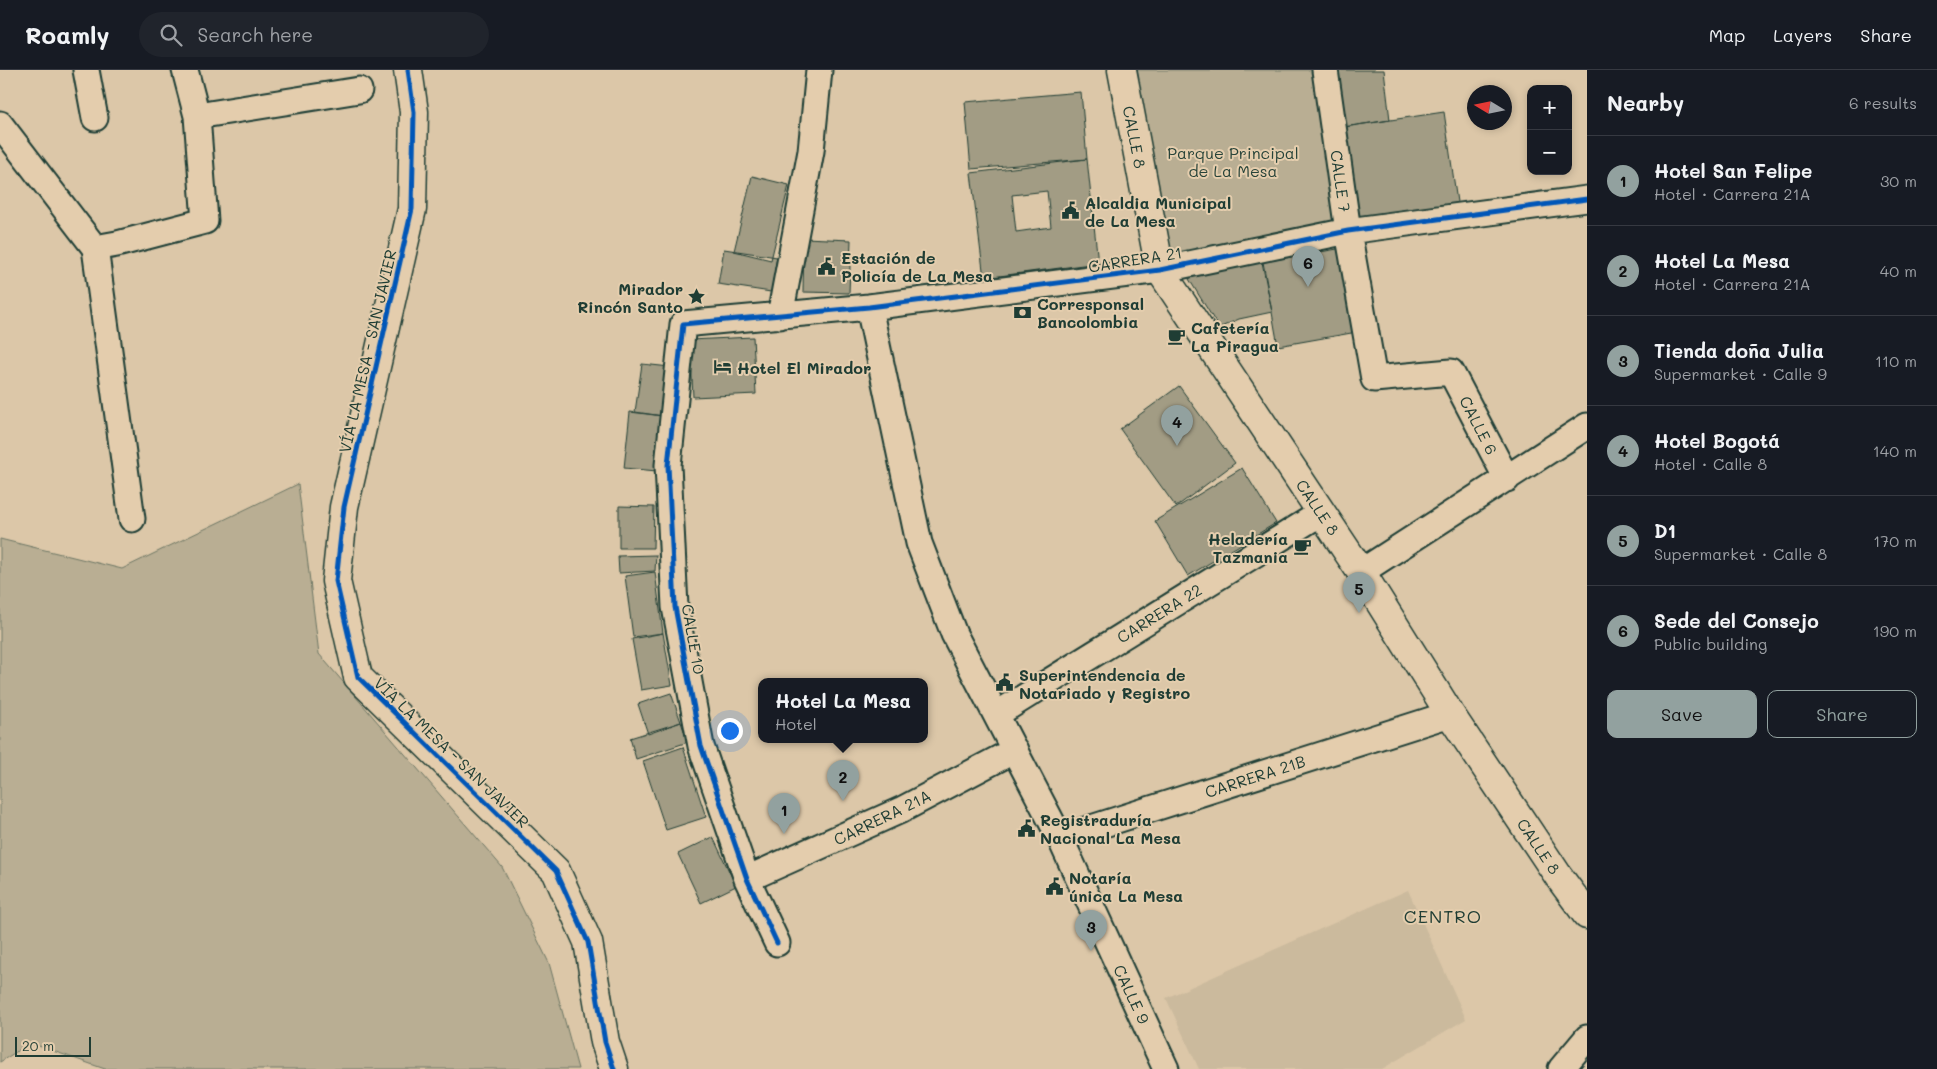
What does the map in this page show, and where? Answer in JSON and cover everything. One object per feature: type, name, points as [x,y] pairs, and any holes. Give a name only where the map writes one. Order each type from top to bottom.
[{"type":"street","points":[[86,70],[95,118]]},
{"type":"street","points":[[95,248],[205,221],[198,116],[185,70]]},
{"type":"street","name":"VÍA LA MESA - SAN JAVIER","points":[[408,70],[414,112],[412,209],[344,507],[336,581],[358,677],[556,871],[588,942],[605,1042],[614,1069]]},
{"type":"street","points":[[780,316],[811,151],[819,70]]},
{"type":"street","name":"CALLE 8","points":[[1122,70],[1160,270],[1361,572],[1450,714],[1559,877],[1587,915]]},
{"type":"street","name":"CALLE 7","points":[[1325,70],[1348,231],[1374,379],[1451,372]]},
{"type":"street","points":[[198,116],[359,90]]},
{"type":"street","points":[[0,124],[95,248],[132,520]]},
{"type":"street","name":"CARRERA 21","points":[[683,324],[869,307],[1160,270],[1348,231],[1587,199]]},
{"type":"street","name":"CALLE 9","points":[[869,307],[919,543],[954,634],[1060,838],[1166,1069]]},
{"type":"street","name":"CALLE 10","points":[[683,324],[668,465],[675,607],[701,746],[747,879],[778,943]]},
{"type":"street","name":"CALLE 6","points":[[1451,372],[1506,479]]},
{"type":"street","points":[[1361,572],[1587,426]]},
{"type":"street","name":"CARRERA 22","points":[[997,714],[1321,513]]},
{"type":"street","name":"CARRERA 21B","points":[[1060,838],[1450,714]]},
{"type":"street","name":"CARRERA 21A","points":[[747,879],[901,810],[1015,750]]},
{"type":"street","points":[[1561,1069],[1587,1038]]},
{"type":"shaded area","points":[[1408,890],[1466,1019],[1382,1069],[1199,1069],[1166,998]]},
{"type":"green space","name":"Parque Principal de La Mesa","points":[[1122,70],[1325,70],[1348,231],[1160,270]]},
{"type":"green space","points":[[298,484],[319,654],[502,867],[549,963],[578,1069],[105,1069],[30,1043],[0,1062],[0,539],[122,569]]},
{"type":"building","points":[[1337,70],[1384,70],[1390,120],[1344,127]]},
{"type":"building","points":[[1081,92],[1087,159],[971,169],[965,102]]},
{"type":"building","points":[[1444,112],[1458,209],[1358,224],[1344,127]]},
{"type":"building","name":"Alcaldia Municipal de La Mesa","points":[[1087,159],[1098,263],[984,278],[971,173]],"holes":[[[1047,191],[1051,227],[1016,232],[1012,195]]]},
{"type":"building","points":[[752,176],[789,185],[771,260],[734,251]]},
{"type":"building","name":"Estación de Policía de La Mesa","points":[[804,238],[851,240],[849,293],[803,292]]},
{"type":"building","points":[[1343,248],[1357,332],[1278,346],[1263,262]]},
{"type":"building","points":[[724,249],[777,257],[771,292],[718,284]]},
{"type":"building","points":[[1262,262],[1272,312],[1239,319],[1219,328],[1189,279],[1202,270],[1223,270]]},
{"type":"building","name":"Hotel El Mirador","points":[[753,337],[756,394],[693,397],[690,340]]},
{"type":"building","points":[[642,364],[670,367],[663,416],[635,412]]},
{"type":"building","points":[[1179,386],[1235,463],[1176,507],[1120,429]]},
{"type":"building","points":[[630,412],[663,416],[657,471],[624,468]]},
{"type":"building","points":[[1242,468],[1276,523],[1188,576],[1155,521]]},
{"type":"building","points":[[619,506],[654,507],[653,548],[619,548]]},
{"type":"building","points":[[656,555],[655,571],[619,573],[618,556]]},
{"type":"building","points":[[655,572],[663,633],[633,637],[625,576]]},
{"type":"building","points":[[663,633],[672,685],[641,690],[632,639]]},
{"type":"building","points":[[671,693],[681,722],[648,734],[638,704]]},
{"type":"building","points":[[681,722],[688,742],[636,759],[630,738]]},
{"type":"building","points":[[683,747],[706,817],[666,830],[643,761]]},
{"type":"building","points":[[713,837],[736,886],[701,903],[678,854]]},
{"type":"cycle path","points":[[408,70],[414,112],[412,209],[344,507],[336,581],[358,677],[556,871],[588,942],[605,1042],[614,1069]]},
{"type":"cycle path","points":[[777,943],[747,879],[701,746],[675,607],[668,465],[683,324],[869,307],[1160,270],[1348,231],[1587,199]]},
{"type":"place","name":"Alcaldia Municipal de La Mesa","points":[[1071,211]]},
{"type":"place","name":"Estación de Policía de La Mesa","points":[[827,266]]},
{"type":"place","name":"Sede del Consejo","points":[[1308,287]]},
{"type":"place","name":"Mirador Rincón Santo","points":[[697,297]]},
{"type":"place","name":"Corresponsal Bancolombia","points":[[1023,312]]},
{"type":"place","name":"Cafetería La Piragua","points":[[1177,336]]},
{"type":"place","name":"Hotel El Mirador","points":[[723,367]]},
{"type":"place","name":"Hotel Bogotá","points":[[1177,446]]},
{"type":"place","name":"Heladería Tazmania","points":[[1302,547]]},
{"type":"place","name":"D1","points":[[1359,613]]},
{"type":"place","name":"Superintendencia de Notariado y Registro","points":[[1005,683]]},
{"type":"place","name":"Hotel La Mesa","points":[[843,801]]},
{"type":"place","name":"Registraduría Nacional La Mesa","points":[[1026,828]]},
{"type":"place","name":"Hotel San Felipe","points":[[784,834]]},
{"type":"place","name":"Notaría única La Mesa","points":[[1055,886]]},
{"type":"place","name":"Tienda doña Julia","points":[[1091,951]]},
{"type":"district","name":"CENTRO","points":[[1443,916]]}]
